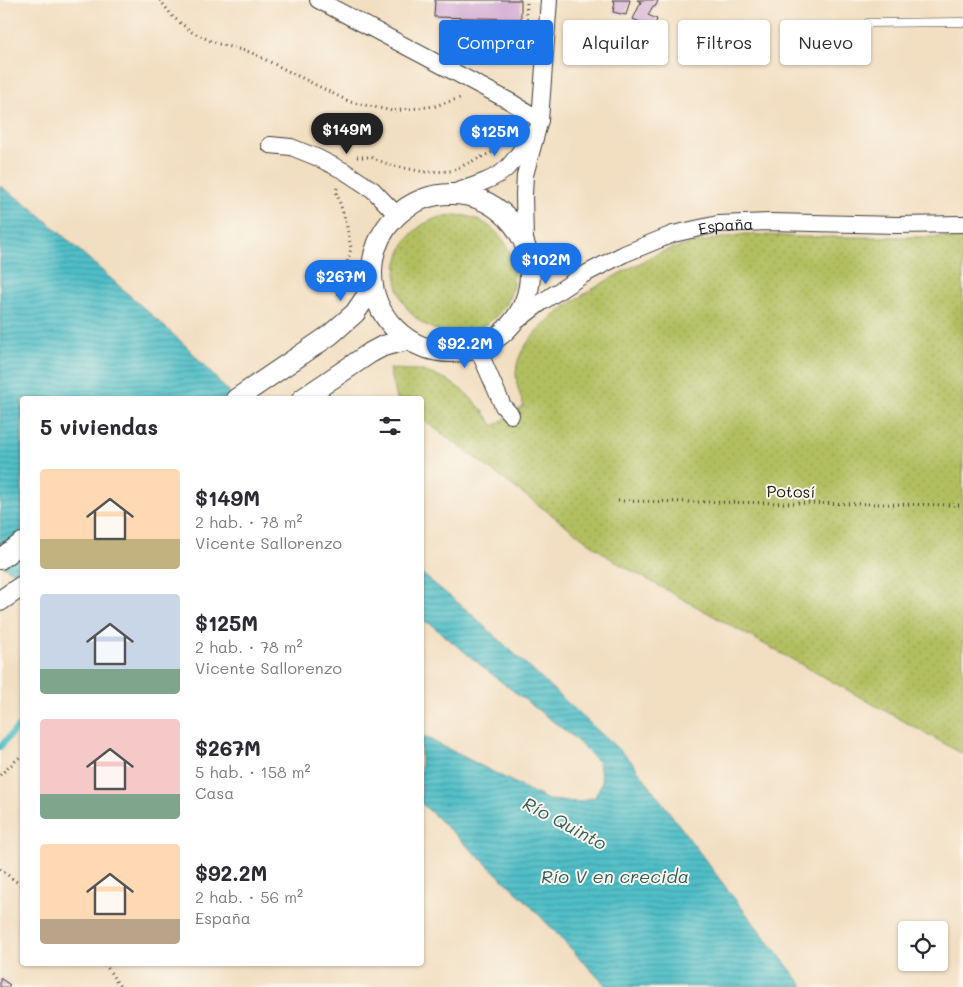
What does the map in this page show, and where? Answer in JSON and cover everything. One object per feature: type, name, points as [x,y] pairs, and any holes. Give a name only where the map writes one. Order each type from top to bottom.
[{"type":"street","points":[[318,0],[511,102],[540,120]]},
{"type":"street","points":[[540,120],[520,153],[505,169],[486,180],[449,194],[433,196],[405,208],[383,230],[374,251],[371,269],[372,288],[378,305],[390,323],[407,340],[440,352],[478,349],[495,341],[513,324],[525,300],[530,279],[530,260],[525,241],[525,175],[540,120],[549,0]]},
{"type":"street","points":[[270,145],[291,147],[344,171],[373,190],[397,216]]},
{"type":"street","points":[[449,194],[486,200],[514,221],[525,241]]},
{"type":"street","name":"España","points":[[513,324],[584,274],[624,254],[673,234],[718,224],[771,222],[897,225],[963,224]]},
{"type":"street","points":[[240,396],[330,335],[355,313],[372,288]]},
{"type":"street","points":[[306,396],[384,346],[407,340]]},
{"type":"street","points":[[478,349],[503,406],[511,415]]},
{"type":"street","points":[[0,558],[20,544]]},
{"type":"street","points":[[0,601],[20,587]]},
{"type":"lane","points":[[871,23],[963,22]]},
{"type":"path","points":[[160,0],[173,17],[192,32],[215,43],[250,52],[350,102],[394,111],[435,106],[488,90]]},
{"type":"path","points":[[527,0],[527,20]]},
{"type":"path","points":[[338,297],[351,248],[346,222],[336,191],[344,171],[354,157],[372,157],[390,165],[424,172],[451,171],[499,149],[506,143]]},
{"type":"path","name":"Potosí","points":[[618,501],[963,505]]},
{"type":"path","points":[[0,775],[20,757]]},
{"type":"path","points":[[0,869],[20,884]]},
{"type":"path","points":[[106,966],[120,987]]},
{"type":"green space","points":[[455,215],[467,216],[478,220],[497,232],[509,251],[513,262],[513,286],[509,297],[497,316],[478,328],[467,332],[455,333],[443,332],[432,328],[413,316],[401,297],[397,286],[396,274],[397,262],[401,251],[413,232],[432,220],[443,216]]},
{"type":"green space","points":[[746,234],[798,237],[963,237],[963,754],[614,561],[424,420],[424,396],[395,396],[389,369],[420,370],[446,379],[466,393],[494,426],[524,406],[517,381],[517,365],[523,350],[547,321],[599,285],[657,254],[690,244]]},
{"type":"water","points":[[0,186],[32,208],[186,346],[232,396],[20,396],[20,577],[0,564]]},
{"type":"water","name":"Río V en crecida","points":[[424,575],[468,611],[631,761],[730,893],[804,987],[607,987],[525,900],[424,806],[424,737],[548,800],[578,802],[595,797],[602,782],[599,763],[572,736],[429,623],[424,622]]},
{"type":"building","points":[[435,0],[521,0],[521,19],[434,17]]},
{"type":"building","points":[[612,0],[630,0],[626,15],[613,12],[615,2]]},
{"type":"building","points":[[637,0],[658,1],[648,15],[657,20],[633,19],[641,2]]},
{"type":"building","points":[[0,978],[10,985],[8,987],[0,987]]},
{"type":"waterway","points":[[0,747],[20,724]]},
{"type":"water label","name":"Río Quinto","points":[[565,823]]}]
